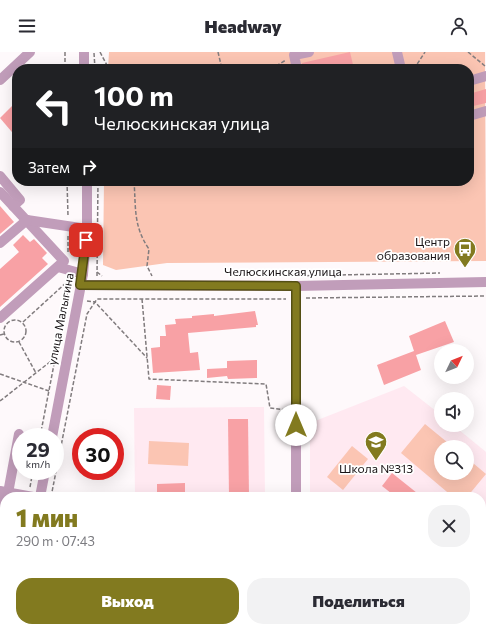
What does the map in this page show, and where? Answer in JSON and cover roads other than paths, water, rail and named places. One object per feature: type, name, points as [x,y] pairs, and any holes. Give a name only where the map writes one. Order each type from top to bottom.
[{"type":"street","points":[[17,64],[30,52]]},
{"type":"street","points":[[84,52],[84,64]]},
{"type":"street","points":[[296,64],[294,55],[309,52]]},
{"type":"street","points":[[397,52],[400,64]]},
{"type":"street","points":[[0,80],[12,69]]},
{"type":"street","points":[[474,80],[486,76]]},
{"type":"street","points":[[474,115],[486,111]]},
{"type":"street","points":[[0,176],[20,200],[13,206]]},
{"type":"street","name":"улица Малыгина","points":[[54,428],[83,274],[87,229],[87,186]]},
{"type":"street","points":[[0,192],[64,261],[0,318]]},
{"type":"street","points":[[0,243],[27,220],[87,229]]},
{"type":"street","points":[[58,267],[68,276],[83,274]]},
{"type":"street","name":"Челюскинская улица","points":[[80,285],[296,286],[486,282]]},
{"type":"street","points":[[296,286],[296,492]]},
{"type":"street","points":[[4,492],[12,461]]},
{"type":"street","points":[[41,492],[43,480]]},
{"type":"place","name":"Центр образования","points":[[465,268]]},
{"type":"place","name":"Школа №313","points":[[376,462]]}]
